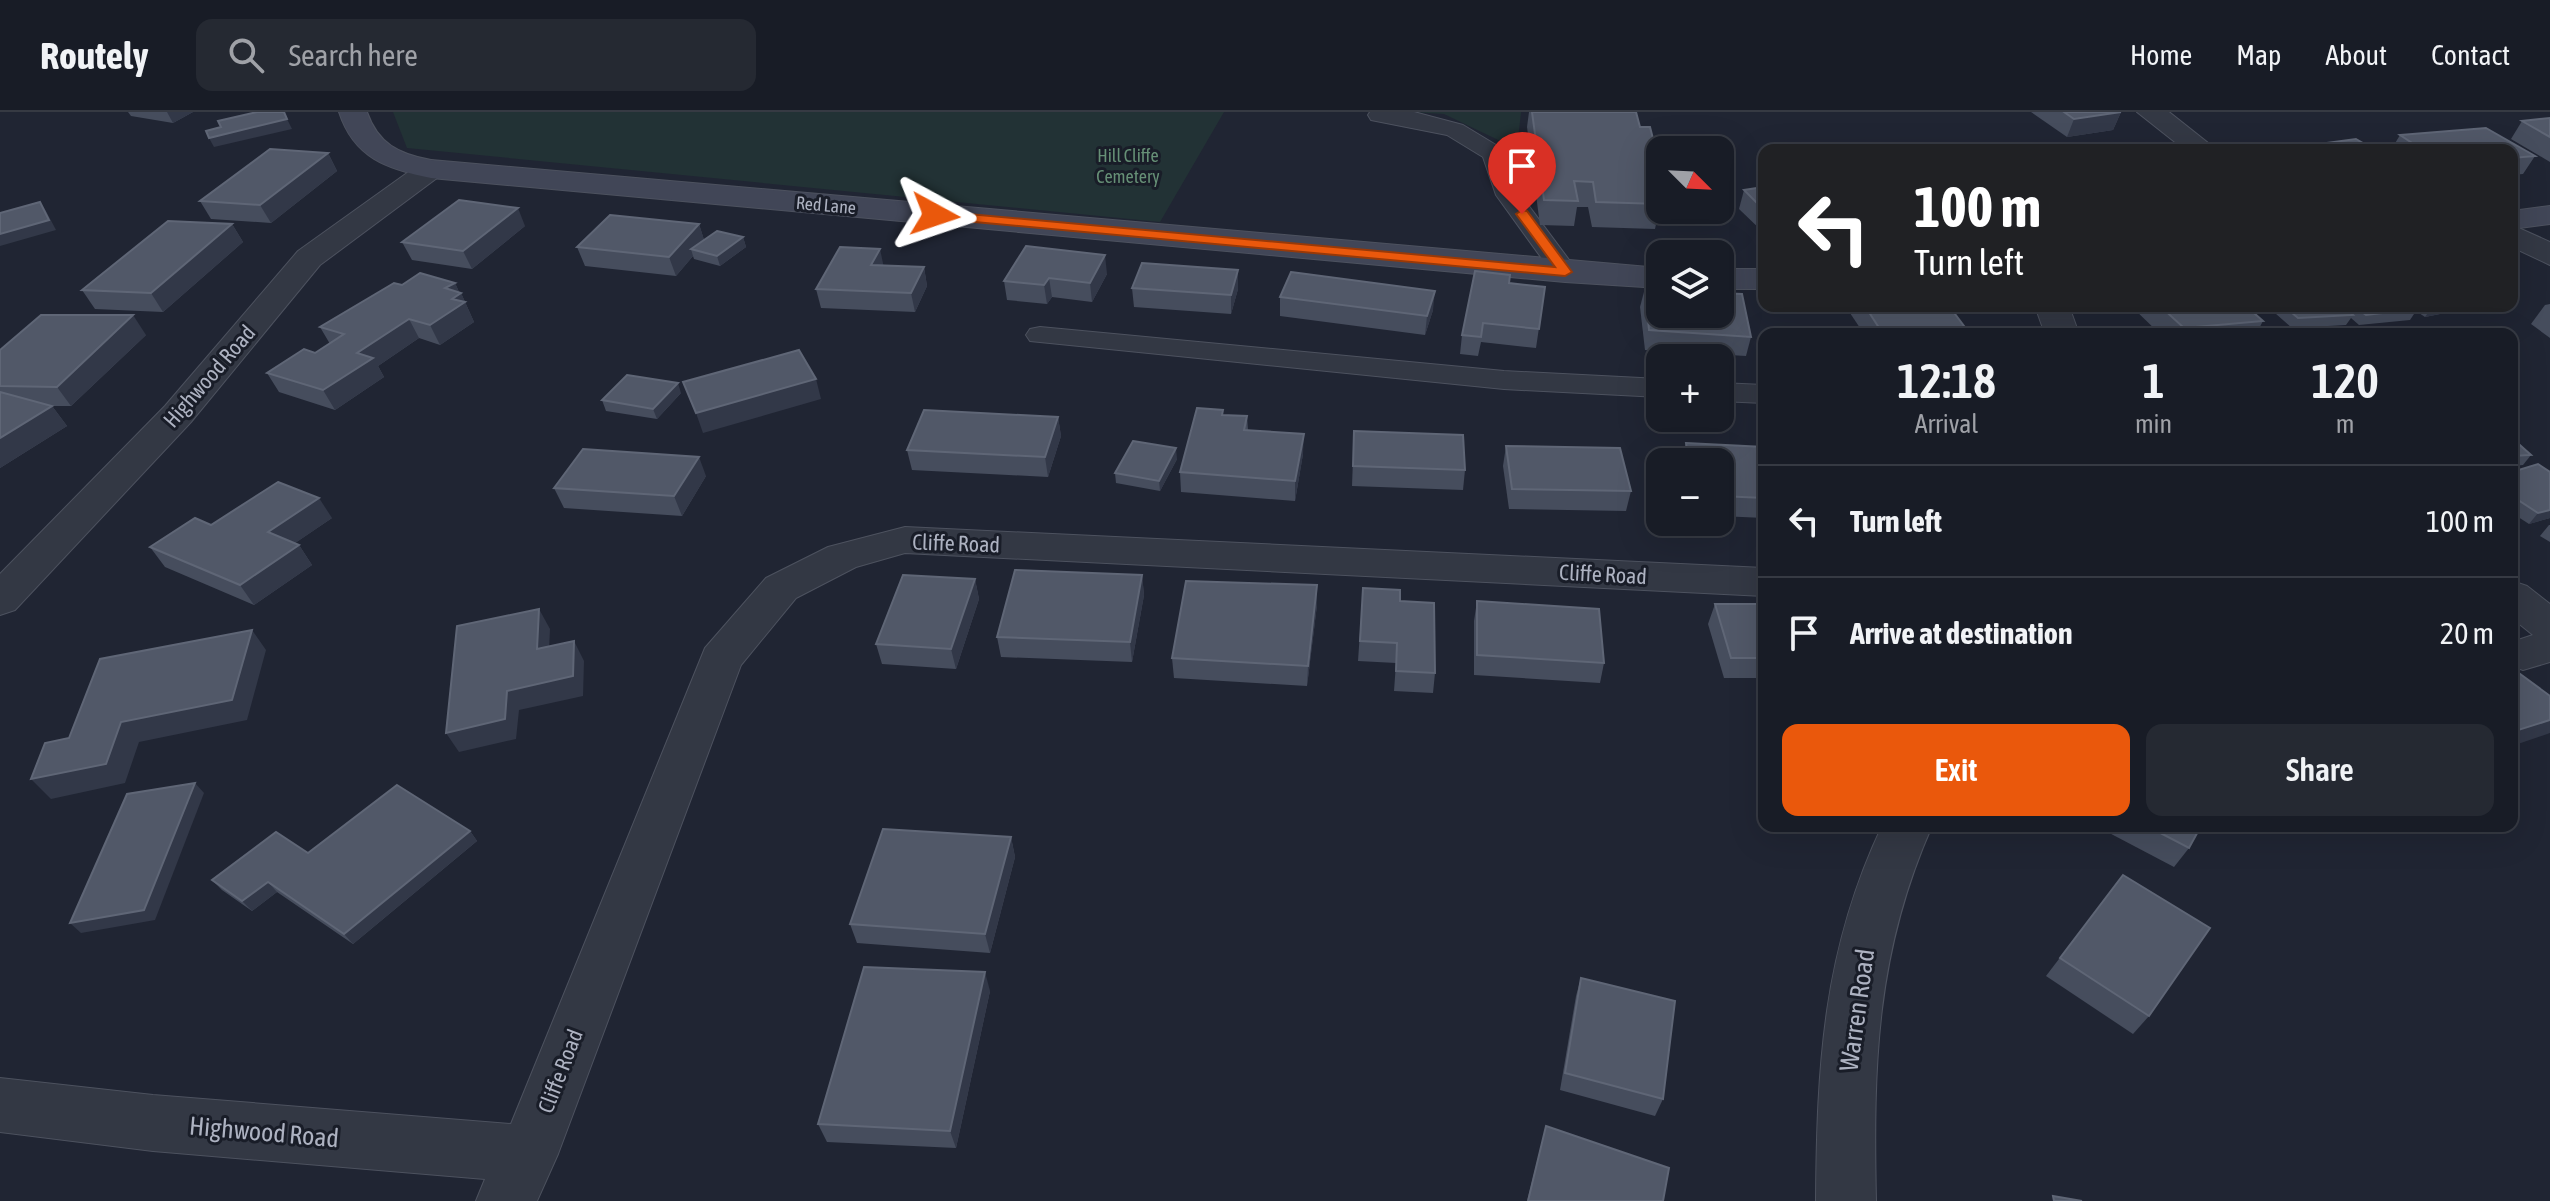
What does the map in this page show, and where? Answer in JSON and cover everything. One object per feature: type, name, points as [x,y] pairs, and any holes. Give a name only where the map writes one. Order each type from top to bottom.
[{"type":"street","name":"Red Lane","points":[[353,112],[357,128],[366,143],[395,161],[431,169],[1646,277]]},
{"type":"street","points":[[2151,112],[2195,144]]},
{"type":"street","name":"Highwood Road","points":[[0,600],[178,414],[309,258],[431,169]]},
{"type":"street","points":[[2518,219],[2550,215]]},
{"type":"street","points":[[2518,237],[2550,255]]},
{"type":"street","points":[[1734,279],[1758,279]]},
{"type":"street","name":"Cliffe Road","points":[[517,1177],[721,659],[781,588],[842,557],[905,540],[1758,582]]},
{"type":"street","points":[[2518,606],[2541,642]]},
{"type":"street","name":"Warren Road","points":[[1846,1201],[1845,1117],[1849,1042],[1856,997],[1872,904],[1904,832]]},
{"type":"street","name":"Highwood Road","points":[[0,1105],[153,1123],[517,1177]]},
{"type":"lane","points":[[1379,115],[1414,119],[1455,130],[1493,153],[1508,195],[1565,272]]},
{"type":"lane","points":[[1040,335],[1504,380],[1646,387]]},
{"type":"lane","points":[[1734,393],[1758,394]]},
{"type":"green space","name":"Hill Cliffe Cemetery","points":[[393,112],[1224,112],[1160,222],[407,148]]},
{"type":"green space","points":[[1411,112],[1521,112],[1517,149],[1444,114]]},
{"type":"building","points":[[257,112],[284,112],[287,119],[209,138],[206,131],[221,127],[218,121]]},
{"type":"building","points":[[1532,112],[1636,112],[1640,127],[1650,127],[1652,136],[1646,136],[1646,204],[1596,202],[1593,182],[1574,181],[1578,201],[1544,200]]},
{"type":"building","points":[[2064,112],[2121,112],[2074,119]]},
{"type":"building","points":[[2550,118],[2550,137],[2522,121]]},
{"type":"building","points":[[2486,128],[2514,144],[2414,144],[2400,135]]},
{"type":"building","points":[[2356,139],[2365,144],[2318,144]]},
{"type":"building","points":[[2518,146],[2535,156],[2518,157]]},
{"type":"building","points":[[270,149],[328,153],[260,205],[200,201]]},
{"type":"building","points":[[1758,188],[1758,204],[1744,190]]},
{"type":"building","points":[[459,200],[518,208],[463,251],[402,242]]},
{"type":"building","points":[[40,202],[49,220],[0,234],[0,213]]},
{"type":"building","points":[[610,215],[699,224],[669,257],[577,247]]},
{"type":"building","points":[[168,221],[232,224],[151,293],[82,290]]},
{"type":"building","points":[[717,231],[743,237],[717,256],[691,249]]},
{"type":"building","points":[[1026,246],[1105,255],[1090,283],[1049,278],[1044,285],[1004,281]]},
{"type":"building","points":[[840,247],[880,249],[871,265],[924,267],[911,293],[816,289]]},
{"type":"building","points":[[1142,263],[1238,270],[1231,295],[1132,288]]},
{"type":"building","points":[[1475,271],[1510,275],[1509,283],[1545,287],[1539,329],[1483,323],[1481,337],[1462,335]]},
{"type":"building","points":[[1291,272],[1435,291],[1427,316],[1280,297]]},
{"type":"building","points":[[420,273],[455,283],[445,288],[461,293],[452,299],[465,302],[430,325],[409,319],[357,353],[373,358],[323,390],[267,373],[304,349],[315,353],[344,334],[320,327],[394,283],[402,285]]},
{"type":"building","points":[[1734,294],[1742,294],[1751,337],[1649,330],[1734,328]]},
{"type":"building","points":[[1869,312],[1954,312],[1966,328],[1879,328]]},
{"type":"building","points":[[2167,312],[2253,312],[2263,321],[2184,328]]},
{"type":"building","points":[[2291,312],[2350,312],[2353,315],[2298,318]]},
{"type":"building","points":[[2362,312],[2391,312],[2366,315]]},
{"type":"building","points":[[41,315],[133,315],[57,387],[0,386],[0,350]]},
{"type":"building","points":[[799,350],[816,379],[696,413],[683,382]]},
{"type":"building","points":[[627,375],[678,383],[653,409],[602,400]]},
{"type":"building","points":[[0,392],[52,406],[0,438]]},
{"type":"building","points":[[1197,408],[1223,410],[1222,415],[1247,416],[1244,430],[1304,434],[1295,481],[1180,472]]},
{"type":"building","points":[[924,410],[1058,417],[1045,457],[907,450]]},
{"type":"building","points":[[1354,431],[1463,435],[1465,470],[1353,466]]},
{"type":"building","points":[[1133,441],[1176,448],[1159,481],[1115,473]]},
{"type":"building","points":[[1686,443],[1758,447],[1758,498],[1734,497],[1734,448],[1687,448]]},
{"type":"building","points":[[2518,443],[2531,455],[2518,456]]},
{"type":"building","points":[[1506,446],[1620,448],[1631,491],[1512,489]]},
{"type":"building","points":[[583,449],[699,457],[674,496],[554,488]]},
{"type":"building","points":[[2538,464],[2550,472],[2550,510],[2538,513],[2518,500],[2518,470]]},
{"type":"building","points":[[278,482],[319,498],[268,532],[299,545],[240,585],[150,547],[195,518],[211,525]]},
{"type":"building","points":[[1015,570],[1142,575],[1130,642],[997,637]]},
{"type":"building","points":[[903,575],[975,579],[951,649],[876,644]]},
{"type":"building","points":[[1186,581],[1317,585],[1308,666],[1172,658]]},
{"type":"building","points":[[1363,588],[1400,590],[1400,601],[1434,603],[1435,673],[1396,671],[1397,643],[1360,641]]},
{"type":"building","points":[[1477,601],[1599,609],[1604,663],[1477,655]]},
{"type":"building","points":[[1715,604],[1758,604],[1758,658],[1731,658]]},
{"type":"building","points":[[539,609],[537,649],[574,641],[573,676],[507,691],[505,719],[446,733],[457,626]]},
{"type":"building","points":[[252,630],[232,700],[121,722],[106,764],[31,779],[45,743],[69,738],[100,659]]},
{"type":"building","points":[[2518,672],[2550,696],[2550,720],[2518,730]]},
{"type":"building","points":[[195,783],[144,910],[70,923],[127,794]]},
{"type":"building","points":[[397,785],[470,831],[344,934],[268,882],[242,901],[212,880],[276,832],[308,853]]},
{"type":"building","points":[[883,829],[1011,837],[985,934],[850,924]]},
{"type":"building","points":[[2158,832],[2198,832],[2189,848]]},
{"type":"building","points":[[2123,875],[2210,928],[2149,1016],[2060,958]]},
{"type":"building","points":[[864,967],[985,972],[950,1131],[818,1124]]},
{"type":"building","points":[[1581,978],[1675,1001],[1663,1099],[1565,1073]]},
{"type":"building","points":[[1546,1126],[1669,1168],[1663,1201],[1528,1201]]},
{"type":"building","points":[[2053,1196],[2082,1201],[2054,1201]]},
{"type":"route","points":[[935,215],[1565,272],[1522,214]]}]
